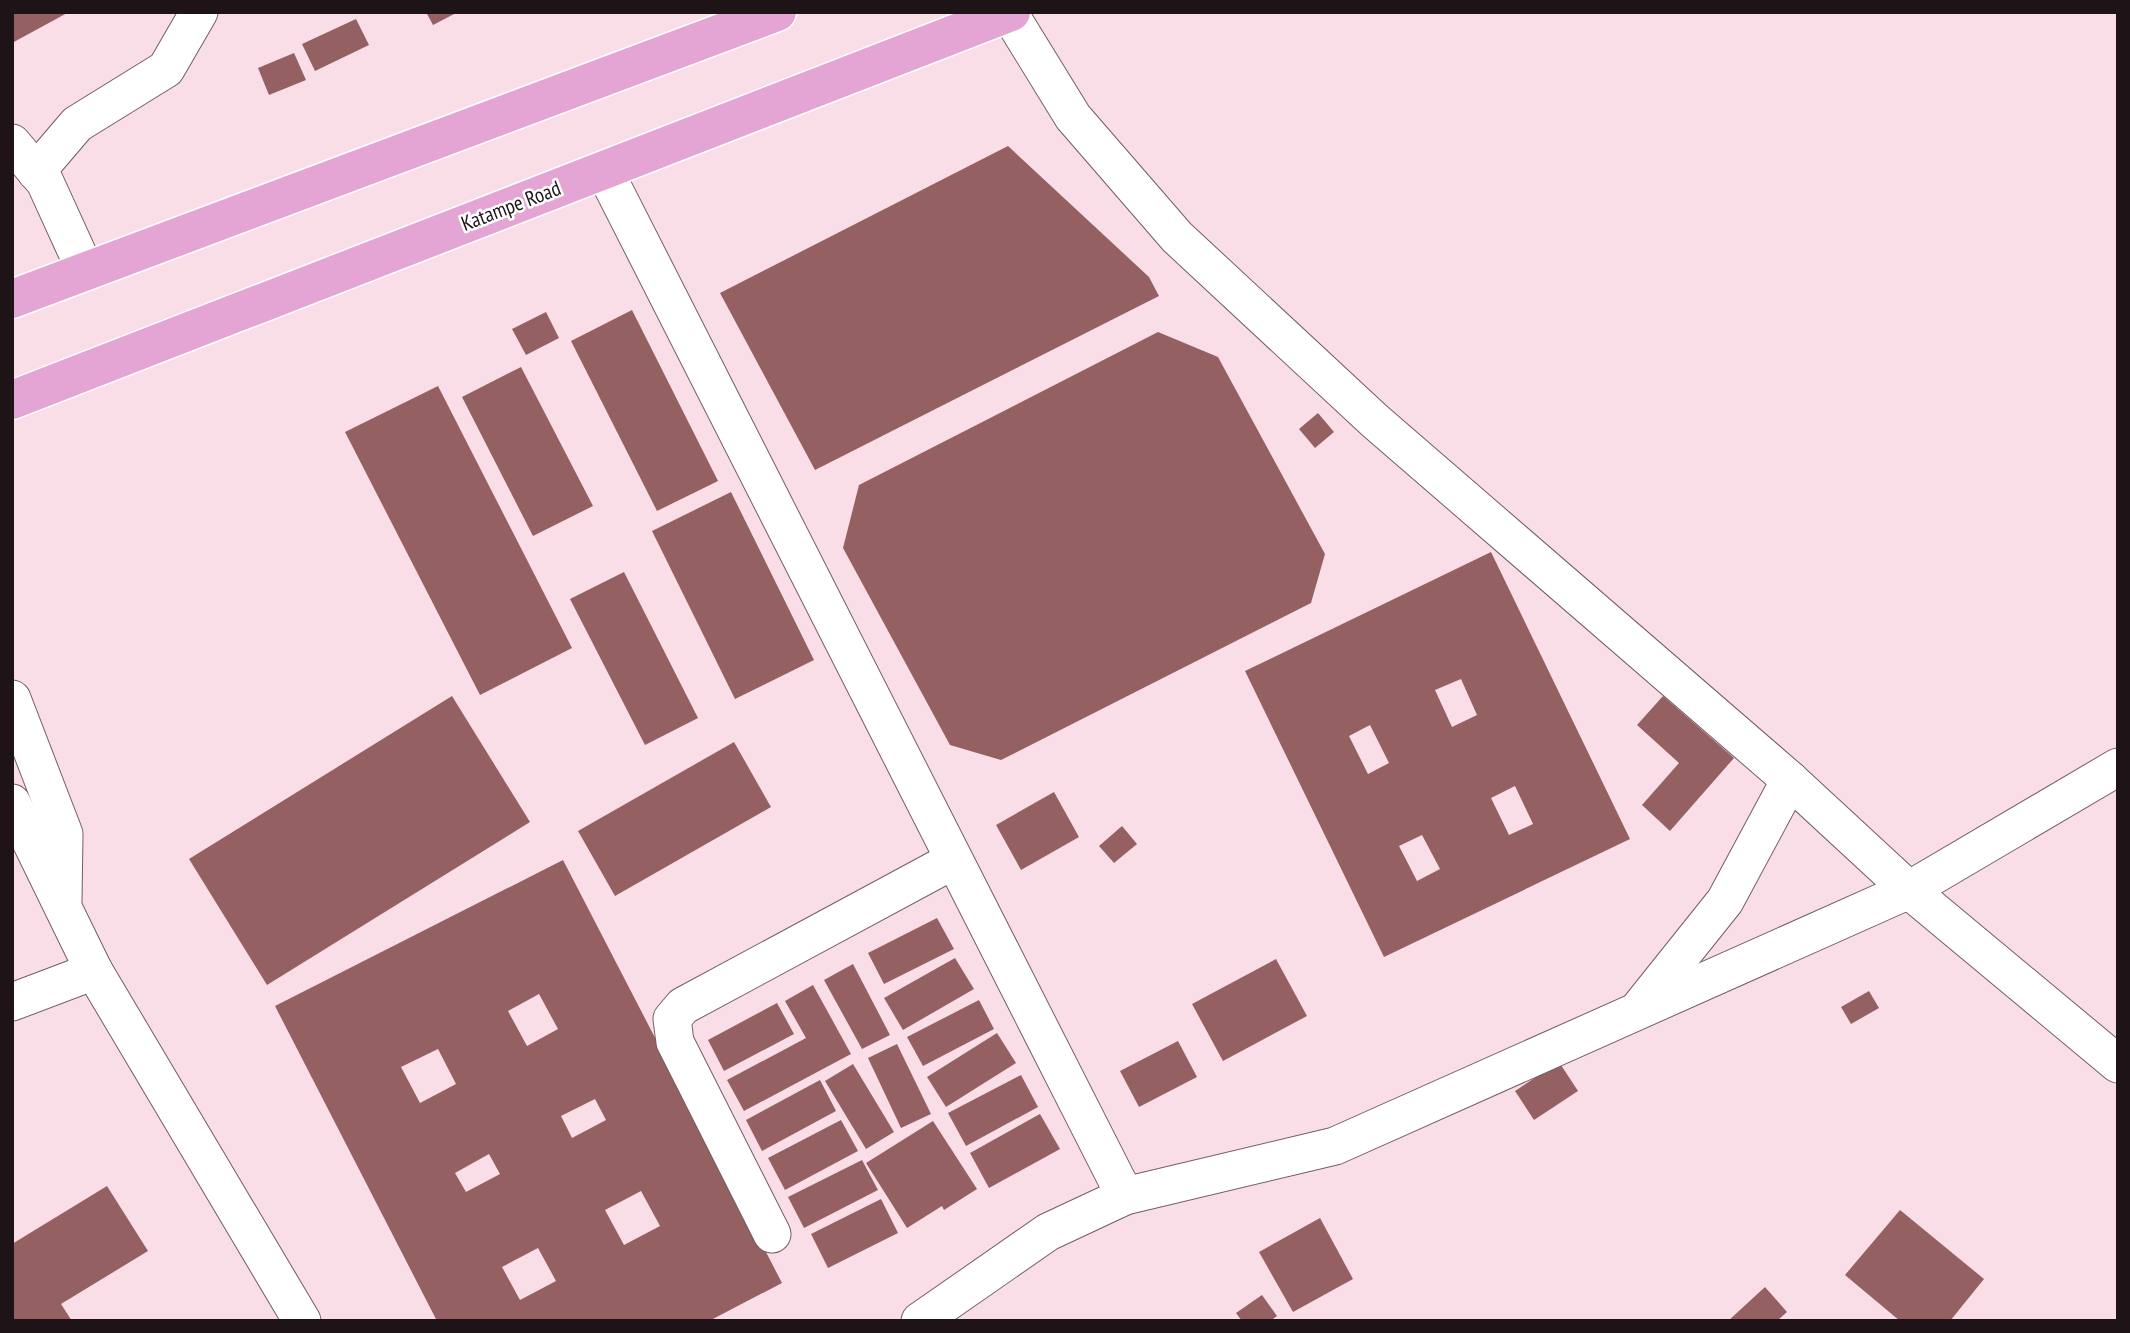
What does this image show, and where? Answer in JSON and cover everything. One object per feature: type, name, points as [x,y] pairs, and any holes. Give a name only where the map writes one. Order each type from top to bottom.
[{"type":"main road","points":[[12,299],[711,23],[777,12]]},
{"type":"main road","name":"Katampe Road","points":[[12,400],[1010,13]]},
{"type":"street","points":[[36,172],[77,124],[166,69],[199,12]]},
{"type":"street","points":[[1010,13],[1073,117],[1177,237],[1376,421],[1790,780],[1909,890],[2118,1065]]},
{"type":"street","points":[[12,143],[45,183],[86,272]]},
{"type":"street","points":[[604,170],[1125,1196]]},
{"type":"street","points":[[12,699],[64,834],[63,909]]},
{"type":"street","points":[[920,1321],[1048,1232],[1125,1196],[1335,1146],[1909,890],[2118,767]]},
{"type":"street","points":[[1637,1011],[1725,901],[1790,780]]},
{"type":"street","points":[[12,803],[94,971],[302,1321]]},
{"type":"street","points":[[772,1234],[676,1042],[672,1019],[682,1006],[954,860]]},
{"type":"street","points":[[12,1002],[94,971]]},
{"type":"building","points":[[12,12],[69,12],[12,43]]},
{"type":"building","points":[[426,12],[458,12],[433,25]]},
{"type":"building","points":[[356,19],[369,45],[315,71],[302,44]]},
{"type":"building","points":[[294,53],[306,80],[269,95],[258,68]]},
{"type":"building","points":[[1008,146],[1149,277],[1159,296],[815,470],[720,293]]},
{"type":"building","points":[[632,310],[718,481],[657,511],[571,341]]},
{"type":"building","points":[[546,312],[559,338],[526,355],[512,329]]},
{"type":"building","points":[[1158,332],[1218,357],[1325,554],[1311,603],[1001,760],[950,745],[843,548],[859,485]]},
{"type":"building","points":[[521,367],[593,506],[533,536],[462,397]]},
{"type":"building","points":[[438,386],[572,648],[480,695],[345,432]]},
{"type":"building","points":[[1318,413],[1334,432],[1315,448],[1299,429]]},
{"type":"building","points":[[731,492],[814,660],[735,699],[652,531]]},
{"type":"building","points":[[1491,552],[1630,839],[1384,957],[1245,671]],"holes":[[[1461,679],[1477,715],[1452,727],[1435,690]],[[1370,725],[1389,763],[1368,774],[1349,736]],[[1515,786],[1533,824],[1509,835],[1491,798]],[[1422,835],[1440,869],[1417,881],[1399,846]]]},
{"type":"building","points":[[624,572],[698,718],[645,745],[570,599]]},
{"type":"building","points":[[452,696],[530,822],[267,985],[189,859]]},
{"type":"building","points":[[1663,696],[1734,758],[1670,831],[1642,805],[1679,763],[1637,725]]},
{"type":"building","points":[[734,742],[771,807],[615,896],[578,831]]},
{"type":"building","points":[[1054,792],[1079,837],[1021,870],[996,825]]},
{"type":"building","points":[[1122,826],[1137,844],[1114,863],[1099,846]]},
{"type":"building","points":[[563,860],[782,1283],[709,1321],[437,1321],[275,1006]],"holes":[[[539,994],[558,1029],[527,1046],[508,1011]],[[438,1049],[456,1084],[420,1103],[401,1067]],[[595,1099],[606,1120],[572,1138],[561,1116]],[[489,1154],[500,1174],[466,1192],[455,1173]],[[641,1191],[660,1226],[624,1245],[605,1210]],[[538,1248],[556,1281],[520,1300],[502,1267]]]},
{"type":"building","points":[[937,918],[954,949],[884,984],[868,953]]},
{"type":"building","points":[[955,958],[974,989],[903,1030],[884,998]]},
{"type":"building","points":[[1276,959],[1307,1016],[1223,1061],[1192,1004]]},
{"type":"building","points":[[853,964],[890,1035],[862,1049],[824,980]]},
{"type":"building","points":[[813,985],[851,1054],[744,1111],[727,1080],[806,1038],[785,1001]]},
{"type":"building","points":[[1869,991],[1879,1008],[1851,1024],[1841,1007]]},
{"type":"building","points":[[979,1000],[994,1029],[923,1066],[907,1037]]},
{"type":"building","points":[[777,1003],[794,1034],[724,1071],[708,1040]]},
{"type":"building","points":[[997,1033],[1016,1063],[946,1107],[927,1077]]},
{"type":"building","points":[[1178,1041],[1197,1077],[1139,1107],[1120,1071]]},
{"type":"building","points":[[897,1044],[931,1114],[901,1128],[868,1058]]},
{"type":"building","points":[[1559,1062],[1578,1091],[1534,1120],[1515,1091]]},
{"type":"building","points":[[853,1064],[894,1132],[866,1149],[825,1081]]},
{"type":"building","points":[[1021,1075],[1038,1107],[966,1146],[948,1113]]},
{"type":"building","points":[[820,1080],[836,1111],[762,1151],[746,1120]]},
{"type":"building","points":[[1040,1114],[1060,1149],[989,1188],[970,1153]]},
{"type":"building","points":[[841,1120],[858,1151],[785,1190],[768,1158]]},
{"type":"building","points":[[933,1121],[977,1189],[944,1210],[942,1206],[907,1228],[866,1163]]},
{"type":"building","points":[[862,1160],[878,1190],[804,1228],[788,1197]]},
{"type":"building","points":[[107,1186],[148,1251],[61,1304],[72,1321],[12,1321],[12,1244]]},
{"type":"building","points":[[881,1199],[898,1233],[828,1268],[811,1234]]},
{"type":"building","points":[[1900,1210],[1984,1279],[1950,1321],[1900,1321],[1845,1275]]},
{"type":"building","points":[[1320,1218],[1353,1279],[1293,1312],[1259,1252]]},
{"type":"building","points":[[1765,1287],[1787,1312],[1777,1321],[1728,1321]]},
{"type":"building","points":[[1262,1295],[1277,1316],[1270,1321],[1242,1321],[1236,1313]]}]
